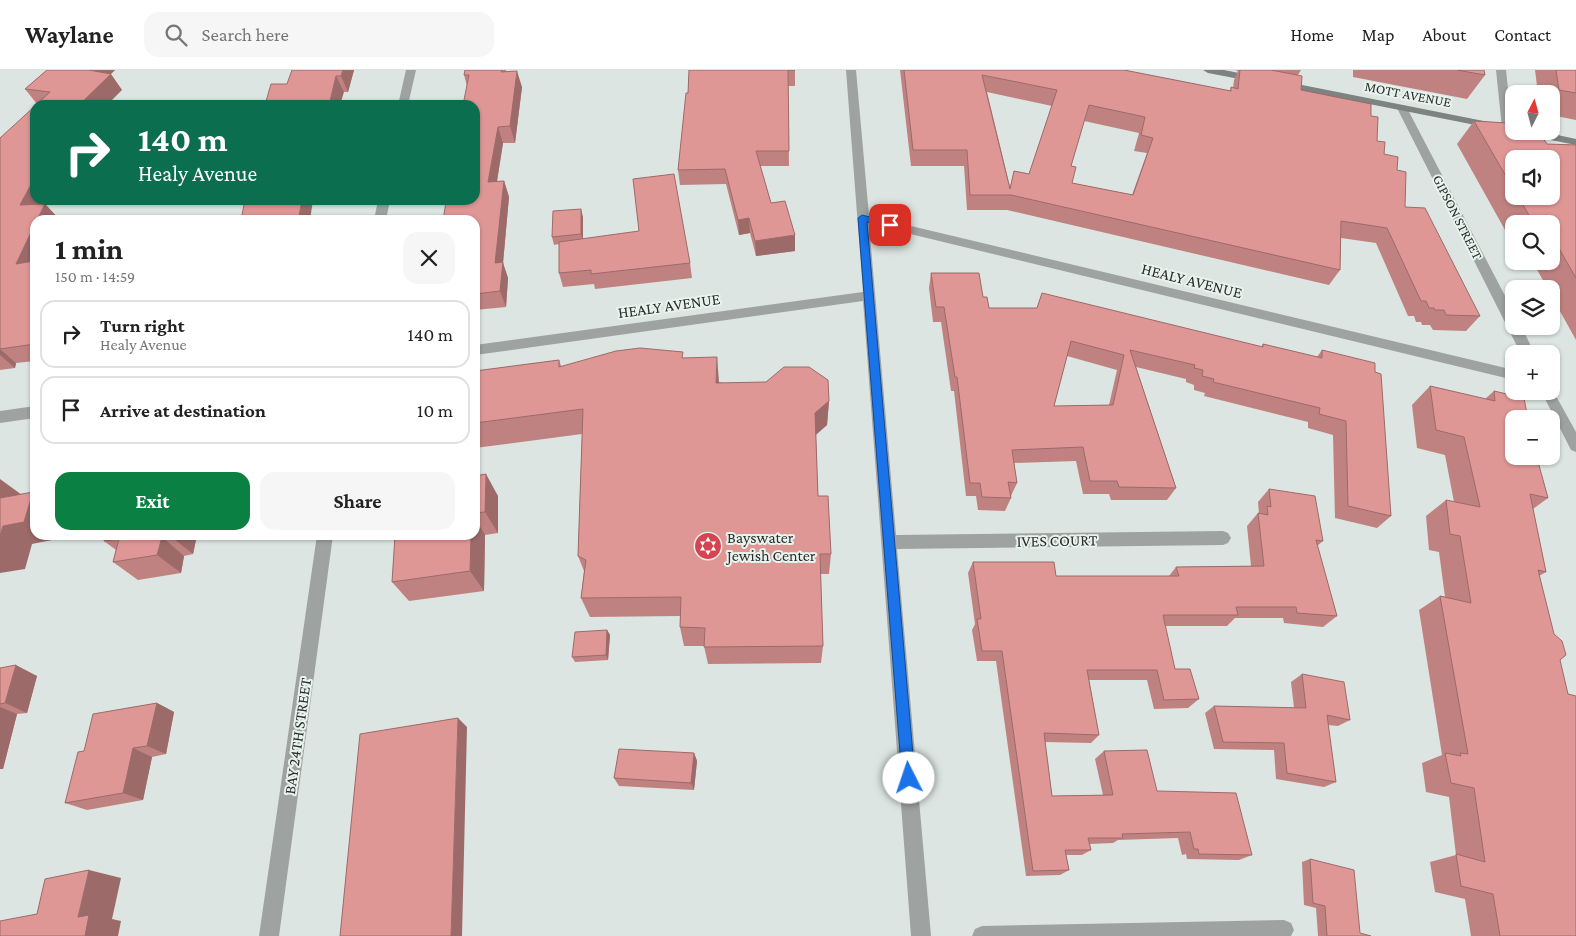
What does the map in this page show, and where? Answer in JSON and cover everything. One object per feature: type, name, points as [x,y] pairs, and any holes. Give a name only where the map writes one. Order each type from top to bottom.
[{"type":"street","points":[[405,100],[411,70]]},
{"type":"street","points":[[851,70],[921,936]]},
{"type":"street","name":"MOTT AVENUE","points":[[1208,70],[1505,128]]},
{"type":"street","points":[[1501,70],[1505,96]]},
{"type":"street","name":"GIPSON STREET","points":[[1402,108],[1505,308]]},
{"type":"street","points":[[1560,139],[1576,142]]},
{"type":"street","name":"HEALY AVENUE","points":[[862,218],[1505,373]]},
{"type":"street","name":"HEALY AVENUE","points":[[480,349],[868,296]]},
{"type":"street","points":[[1553,400],[1576,446]]},
{"type":"street","points":[[0,417],[30,413]]},
{"type":"street","name":"IVES COURT","points":[[890,542],[1223,538]]},
{"type":"street","name":"BAY 24TH STREET","points":[[269,936],[324,540]]},
{"type":"street","points":[[982,936],[1284,930]]},
{"type":"building","points":[[47,70],[89,70],[111,74],[84,100],[41,100],[50,92],[25,89]]},
{"type":"building","points":[[292,70],[343,70],[341,76],[336,76],[330,100],[266,100],[271,84],[287,84]]},
{"type":"building","points":[[465,70],[517,71],[510,126],[498,127],[488,182],[504,181],[495,263],[503,262],[500,291],[480,293],[480,215],[444,215],[446,205],[480,205],[480,100],[464,100],[469,75],[464,75]]},
{"type":"building","points":[[689,70],[788,70],[789,151],[756,151],[771,203],[785,201],[795,235],[755,241],[749,218],[738,220],[725,169],[678,170],[686,93],[688,93]]},
{"type":"building","points":[[904,70],[1124,70],[1231,91],[1231,87],[1238,89],[1240,70],[1271,70],[1302,76],[1301,90],[1371,104],[1371,116],[1378,117],[1377,141],[1385,142],[1384,154],[1398,157],[1397,170],[1406,172],[1405,207],[1425,208],[1480,316],[1446,315],[1444,310],[1429,308],[1426,301],[1421,301],[1387,228],[1341,221],[1340,270],[1011,195],[970,195],[967,150],[913,150]],"holes":[[[982,75],[1057,90],[1029,174],[1014,171],[1010,189]],[[1089,105],[1145,117],[1141,135],[1153,138],[1133,195],[1072,183],[1076,167],[1071,166]]]},
{"type":"building","points":[[1457,70],[1484,70],[1485,75]]},
{"type":"building","points":[[1556,70],[1576,70],[1576,93],[1560,90],[1560,85],[1558,85]]},
{"type":"building","points":[[30,111],[30,186],[20,205],[44,205],[40,215],[30,215],[30,235],[16,264],[30,262],[30,345],[0,349],[0,138]]},
{"type":"building","points":[[1474,121],[1505,123],[1505,140],[1544,140],[1547,144],[1576,145],[1576,278],[1560,250],[1560,215],[1529,215],[1523,205],[1560,205],[1560,150],[1505,150],[1505,174]]},
{"type":"building","points":[[674,174],[690,263],[591,274],[591,270],[559,273],[559,242],[639,231],[633,179]]},
{"type":"building","points":[[244,205],[301,205],[299,215],[242,215]]},
{"type":"building","points":[[581,209],[581,234],[552,237],[553,211]]},
{"type":"building","points":[[931,273],[979,273],[983,297],[987,297],[989,308],[1037,308],[1042,293],[1263,347],[1263,344],[1322,358],[1322,350],[1375,363],[1375,372],[1381,374],[1391,516],[1348,506],[1346,421],[1319,414],[1320,408],[1213,382],[1214,379],[1202,376],[1203,370],[1194,368],[1195,365],[1130,350],[1176,488],[1119,487],[1117,481],[1090,481],[1083,447],[1012,450],[1017,483],[1008,482],[1011,498],[982,497],[980,483],[970,483],[957,377],[955,377],[944,307],[936,307]],"holes":[[[1071,341],[1124,355],[1113,405],[1054,406]]]},
{"type":"building","name":"Bayswater Jewish Center","points":[[640,348],[683,352],[682,358],[717,357],[716,383],[766,382],[784,367],[809,367],[828,380],[829,401],[815,413],[818,496],[828,496],[831,554],[820,554],[823,646],[704,647],[705,628],[680,627],[681,597],[581,598],[586,560],[578,556],[583,409],[480,422],[480,370],[559,360],[559,367],[616,351]]},
{"type":"building","points":[[1430,386],[1495,401],[1494,391],[1505,394],[1505,400],[1524,400],[1526,410],[1505,410],[1505,465],[1539,465],[1548,498],[1530,494],[1546,572],[1538,570],[1554,634],[1562,641],[1566,655],[1560,660],[1568,694],[1576,696],[1576,936],[1500,936],[1493,894],[1461,886],[1456,854],[1485,862],[1474,788],[1451,783],[1445,753],[1461,756],[1460,753],[1468,754],[1440,596],[1471,603],[1460,536],[1450,534],[1446,500],[1480,507],[1464,437],[1436,430]]},
{"type":"building","points":[[486,474],[485,512],[480,512],[480,475]]},
{"type":"building","points":[[1269,489],[1315,496],[1323,541],[1316,540],[1337,616],[1297,613],[1296,607],[1236,607],[1238,615],[1163,615],[1175,669],[1190,669],[1199,699],[1164,700],[1157,670],[1087,670],[1099,735],[1044,733],[1052,796],[1113,795],[1104,751],[1147,750],[1157,791],[1236,793],[1252,855],[1199,854],[1198,849],[1194,849],[1190,832],[1122,834],[1123,838],[1088,838],[1091,850],[1065,850],[1069,870],[1033,871],[1002,651],[982,651],[977,619],[981,619],[973,562],[1054,562],[1056,576],[1179,576],[1176,567],[1264,566],[1258,513],[1268,515],[1267,506],[1271,507]]},
{"type":"building","points":[[30,493],[30,502],[24,522],[3,526],[0,536],[0,498]]},
{"type":"building","points":[[119,540],[161,540],[157,555],[113,562]]},
{"type":"building","points":[[395,540],[471,540],[470,571],[392,582]]},
{"type":"building","points":[[607,630],[606,655],[572,657],[575,632]]},
{"type":"building","points":[[16,665],[5,703],[0,704],[0,668]]},
{"type":"building","points":[[1302,674],[1344,682],[1350,720],[1327,715],[1336,782],[1287,773],[1284,743],[1223,742],[1214,706],[1306,708]]},
{"type":"building","points":[[157,703],[147,746],[133,748],[123,793],[65,803],[78,752],[84,751],[93,714]]},
{"type":"building","points":[[458,718],[451,936],[340,936],[360,734]]},
{"type":"building","points":[[619,749],[694,753],[691,783],[614,778]]},
{"type":"building","points":[[1310,859],[1354,870],[1360,933],[1371,936],[1327,936],[1325,906],[1313,903]]},
{"type":"building","points":[[89,870],[78,917],[89,915],[85,936],[0,936],[0,921],[37,914],[45,879]]},
{"type":"place","name":"Bayswater Jewish Center","points":[[708,546]]},
{"type":"route","points":[[890,225],[862,218],[909,778]]}]
